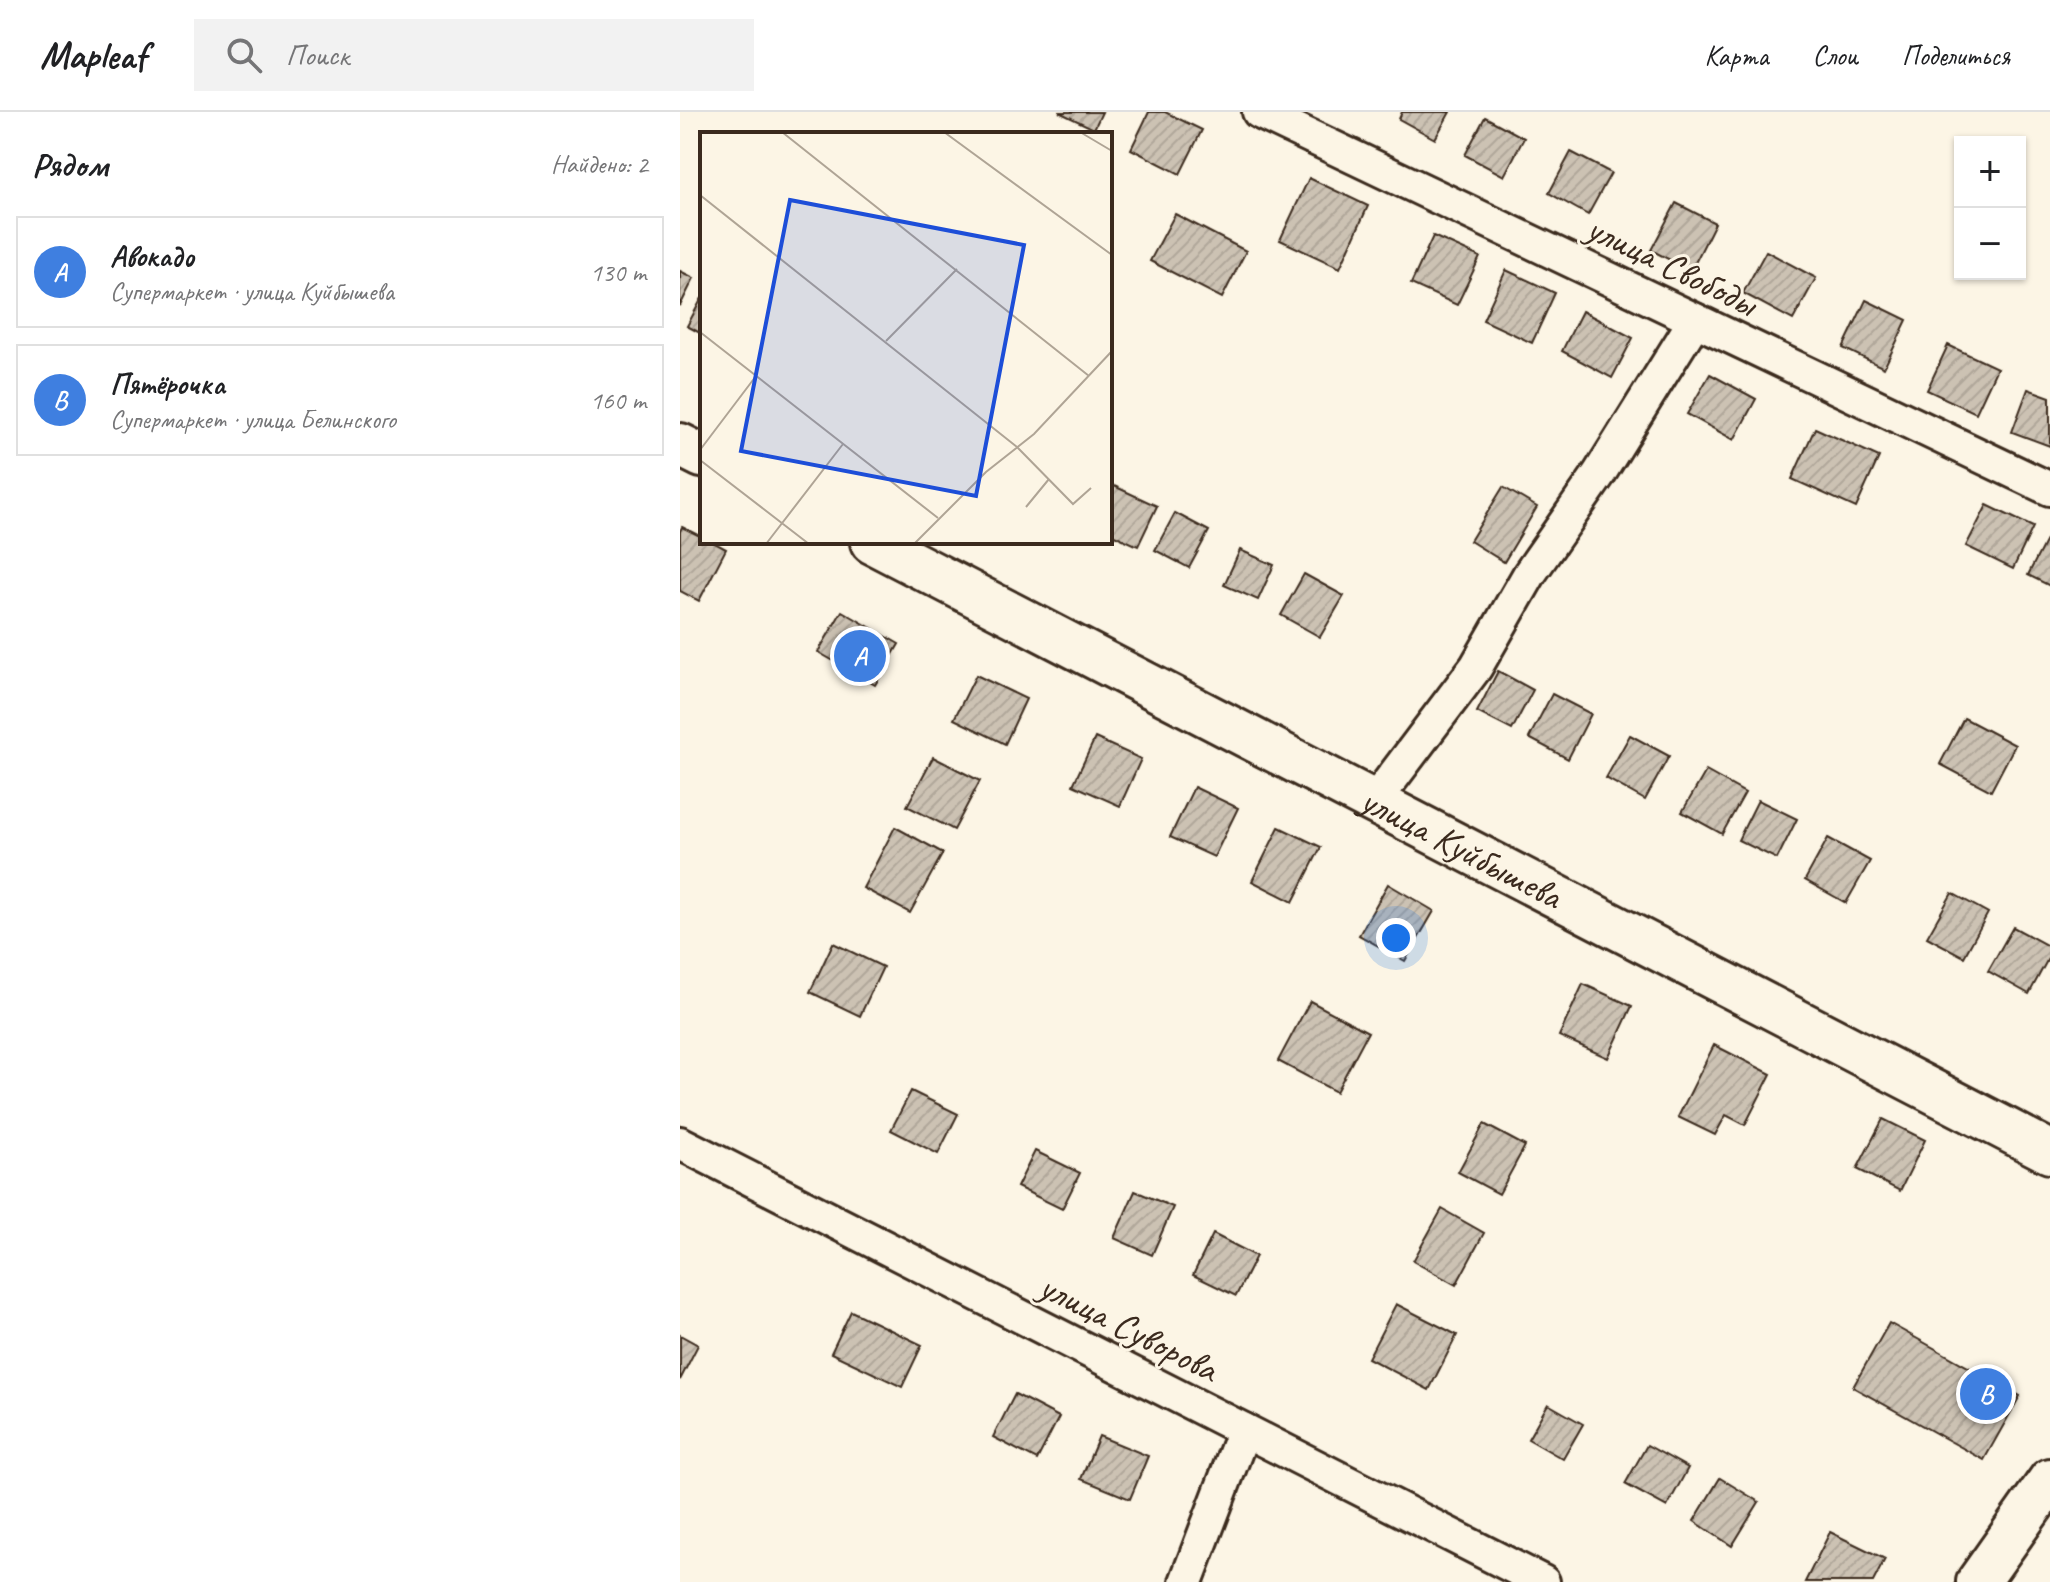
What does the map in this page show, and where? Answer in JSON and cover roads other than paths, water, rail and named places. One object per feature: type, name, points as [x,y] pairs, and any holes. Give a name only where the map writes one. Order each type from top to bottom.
[{"type":"main road","points":[[680,445],[700,455]]},
{"type":"main road","name":"улица Куйбышева","points":[[876,544],[2050,1152]]},
{"type":"main road","points":[[1978,1582],[2050,1480]]},
{"type":"street","name":"улица Свободы","points":[[1259,112],[2050,489]]},
{"type":"street","points":[[1374,802],[1476,667],[1530,573],[1599,474],[1695,320]]},
{"type":"street","name":"улица Суворова","points":[[680,1143],[1543,1582]]},
{"type":"street","points":[[1186,1582],[1244,1430]]},
{"type":"place","name":"Авокадо","points":[[860,656]]},
{"type":"place","name":"Пятёрочка","points":[[1986,1394]]}]
